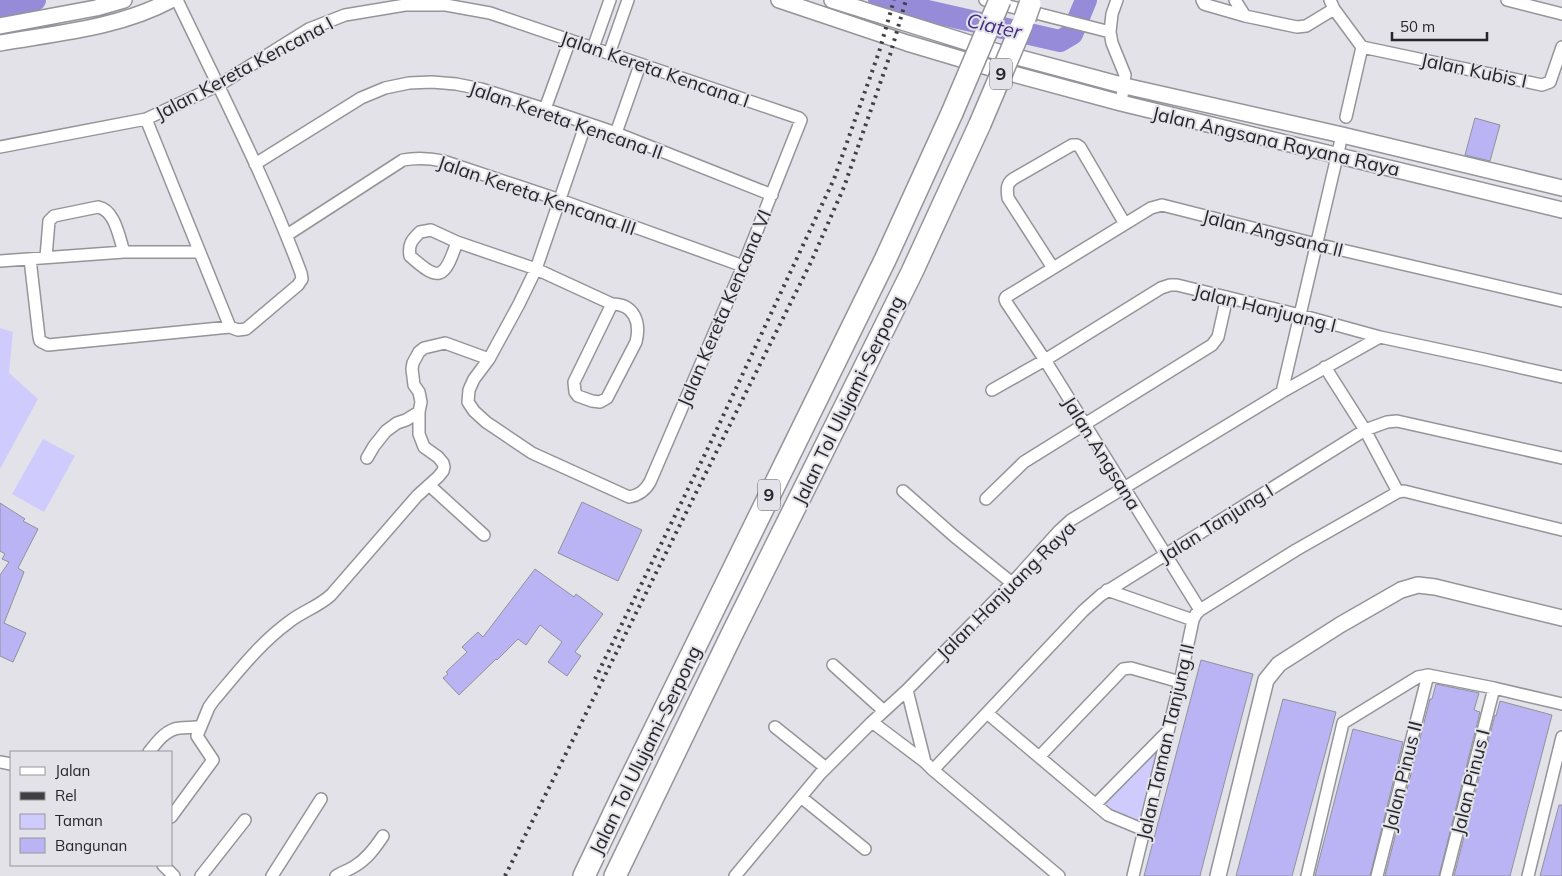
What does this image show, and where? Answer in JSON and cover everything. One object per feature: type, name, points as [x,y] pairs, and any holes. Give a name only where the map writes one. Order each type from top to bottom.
[{"type":"highway","name":"Jalan Tol Ulujami–Serpong","points":[[584,876],[885,260],[952,113],[1000,0]]},
{"type":"highway","name":"Jalan Tol Ulujami–Serpong","points":[[615,876],[732,634],[912,272],[980,124],[1031,2]]},
{"type":"street","points":[[0,26],[96,8],[124,0]]},
{"type":"street","points":[[0,43],[105,24],[135,16],[171,0]]},
{"type":"street","points":[[30,259],[39,337],[44,344],[48,345],[230,328],[246,329],[298,285],[302,279],[302,273],[287,234],[177,0]]},
{"type":"street","points":[[593,48],[610,0]]},
{"type":"street","points":[[609,54],[628,0]]},
{"type":"street","name":"Jalan Angsana Rayana Raya","points":[[779,0],[907,43],[1121,103],[1562,210]]},
{"type":"street","name":"Jalan Angsana Rayana Raya","points":[[832,0],[998,52],[1124,86],[1342,135],[1562,188]]},
{"type":"street","points":[[985,0],[1110,32]]},
{"type":"street","points":[[1116,0],[1110,32],[1112,43],[1125,75],[1121,103]]},
{"type":"street","points":[[1202,0],[1204,4],[1245,16],[1303,27],[1332,4],[1362,46],[1346,117]]},
{"type":"street","points":[[1235,0],[1245,16]]},
{"type":"street","points":[[1507,0],[1562,14]]},
{"type":"street","name":"Jalan Kereta Kencana I","points":[[0,148],[146,119],[219,86],[317,25],[345,15],[405,5],[446,4],[490,13],[640,65],[791,114],[801,120]]},
{"type":"street","points":[[545,109],[570,40]]},
{"type":"street","name":"Jalan Kubis I","points":[[1362,46],[1542,84],[1550,82],[1562,48]]},
{"type":"street","points":[[991,68],[998,52]]},
{"type":"street","points":[[616,133],[640,65]]},
{"type":"street","name":"Jalan Kereta Kencana II","points":[[255,164],[361,98],[385,88],[409,83],[432,82],[481,89],[545,109],[616,133],[772,195]]},
{"type":"street","points":[[146,119],[230,328]]},
{"type":"street","name":"Jalan Kereta Kencana VI","points":[[489,360],[474,379],[469,390],[468,402],[474,411],[486,422],[532,453],[567,470],[628,497],[641,493],[650,482],[743,266],[801,120]]},
{"type":"street","points":[[172,816],[213,760],[198,740],[197,732],[209,706],[277,631],[289,621],[315,608],[331,595],[417,496],[438,477],[444,467],[438,457],[424,447],[420,440],[420,398],[414,385],[412,363],[418,352],[424,348],[445,343],[489,360],[536,269],[586,123]]},
{"type":"street","points":[[1282,392],[1342,135]]},
{"type":"street","points":[[1052,268],[1008,198],[1007,186],[1013,179],[1072,145],[1077,145],[1080,147],[1125,224]]},
{"type":"street","name":"Jalan Kereta Kencana III","points":[[287,234],[403,160],[416,157],[443,161],[560,200],[743,266]]},
{"type":"street","name":"Jalan Angsana II","points":[[1006,297],[1151,208],[1162,205],[1316,244],[1562,301]]},
{"type":"street","points":[[46,257],[49,221],[54,216],[98,207],[104,208],[111,214],[124,252]]},
{"type":"street","points":[[457,242],[536,269],[612,304],[625,306],[631,310],[639,332],[636,342],[607,398],[600,402],[592,401],[578,396],[575,392],[574,382],[612,304]]},
{"type":"street","points":[[0,261],[124,252],[199,252]]},
{"type":"street","name":"Jalan Hanjuang I","points":[[992,390],[1045,360],[1161,288],[1170,285],[1300,315],[1380,337],[1562,377]]},
{"type":"street","name":"Jalan Angsana","points":[[1006,297],[1006,302],[1045,360],[1200,610]]},
{"type":"street","points":[[986,499],[1024,462],[1085,426],[1212,345],[1218,337],[1227,297]]},
{"type":"street","name":"Jalan Hanjuang Raya","points":[[735,876],[826,768],[907,690],[1071,520],[1282,392],[1380,337]]},
{"type":"street","points":[[1325,367],[1365,430],[1398,492],[1404,491],[1562,530]]},
{"type":"street","points":[[367,458],[374,446],[390,427],[419,412]]},
{"type":"street","name":"Jalan Tanjung I","points":[[929,766],[987,713],[1083,610],[1107,590],[1365,430],[1397,421],[1562,458]]},
{"type":"street","points":[[429,485],[484,535]]},
{"type":"street","points":[[903,491],[1012,583]]},
{"type":"street","name":"Jalan Taman Tanjung II","points":[[1133,876],[1180,682],[1192,620],[1196,614],[1296,550],[1398,492]]},
{"type":"street","points":[[1218,876],[1266,680],[1279,664],[1340,625],[1401,590],[1418,585],[1435,587],[1562,618]]},
{"type":"street","points":[[1107,590],[1192,620]]},
{"type":"street","points":[[833,665],[884,711]]},
{"type":"street","points":[[1039,757],[1116,674],[1123,669],[1131,668],[1180,682]]},
{"type":"street","points":[[1308,876],[1343,723],[1418,677],[1428,675],[1562,704]]},
{"type":"street","name":"Jalan Pinus II","points":[[1377,876],[1428,675]]},
{"type":"street","name":"Jalan Pinus I","points":[[1446,876],[1494,688]]},
{"type":"street","points":[[907,690],[929,766]]},
{"type":"street","points":[[987,713],[1108,815],[1144,830]]},
{"type":"street","points":[[872,722],[929,766],[1059,876]]},
{"type":"street","points":[[150,751],[170,731],[183,727],[201,726]]},
{"type":"street","points":[[775,727],[826,768]]},
{"type":"street","points":[[1096,804],[1168,731]]},
{"type":"street","points":[[1528,876],[1562,737]]},
{"type":"street","points":[[801,797],[865,849]]},
{"type":"street","points":[[272,876],[321,799]]},
{"type":"street","points":[[201,876],[246,820]]},
{"type":"street","points":[[336,876],[367,858],[383,836]]},
{"type":"street","points":[[164,866],[174,876]]},
{"type":"green space","points":[[0,328],[13,332],[9,373],[38,399],[0,469]]},
{"type":"green space","points":[[43,439],[75,456],[44,512],[12,494]]},
{"type":"green space","points":[[1160,744],[1141,822],[1122,818],[1103,802]]},
{"type":"building","points":[[1475,118],[1500,125],[1490,161],[1465,155]]},
{"type":"building","points":[[582,502],[642,530],[618,581],[558,553]]},
{"type":"building","points":[[0,503],[25,519],[23,521],[38,529],[18,568],[24,572],[4,623],[26,633],[13,662],[0,656],[0,575],[9,562],[2,559],[5,554],[0,551]]},
{"type":"building","points":[[535,569],[574,597],[576,594],[603,614],[575,652],[581,656],[567,676],[548,662],[562,642],[540,625],[526,645],[518,639],[459,695],[443,678],[448,674],[446,672],[467,652],[462,647],[478,632],[483,637]]},
{"type":"building","points":[[1201,660],[1253,674],[1200,876],[1144,876]]},
{"type":"building","points":[[1436,684],[1479,693],[1474,710],[1480,712],[1439,876],[1385,876],[1430,699],[1432,699]]},
{"type":"building","points":[[1283,699],[1336,712],[1329,739],[1292,876],[1236,876]]},
{"type":"building","points":[[1500,701],[1552,715],[1510,876],[1454,876],[1495,715]]},
{"type":"building","points":[[1353,729],[1403,742],[1370,876],[1315,876]]},
{"type":"building","points":[[1559,805],[1562,805],[1562,876],[1540,876]]},
{"type":"waterway","name":"Ciater","points":[[0,7],[35,0]]},
{"type":"waterway","name":"Ciater","points":[[879,0],[1060,41],[1072,34],[1086,0]]},
{"type":"railway","points":[[595,679],[709,446],[834,179],[879,52],[894,0]]},
{"type":"railway","points":[[505,876],[811,262],[844,187],[890,55],[906,0]]}]
